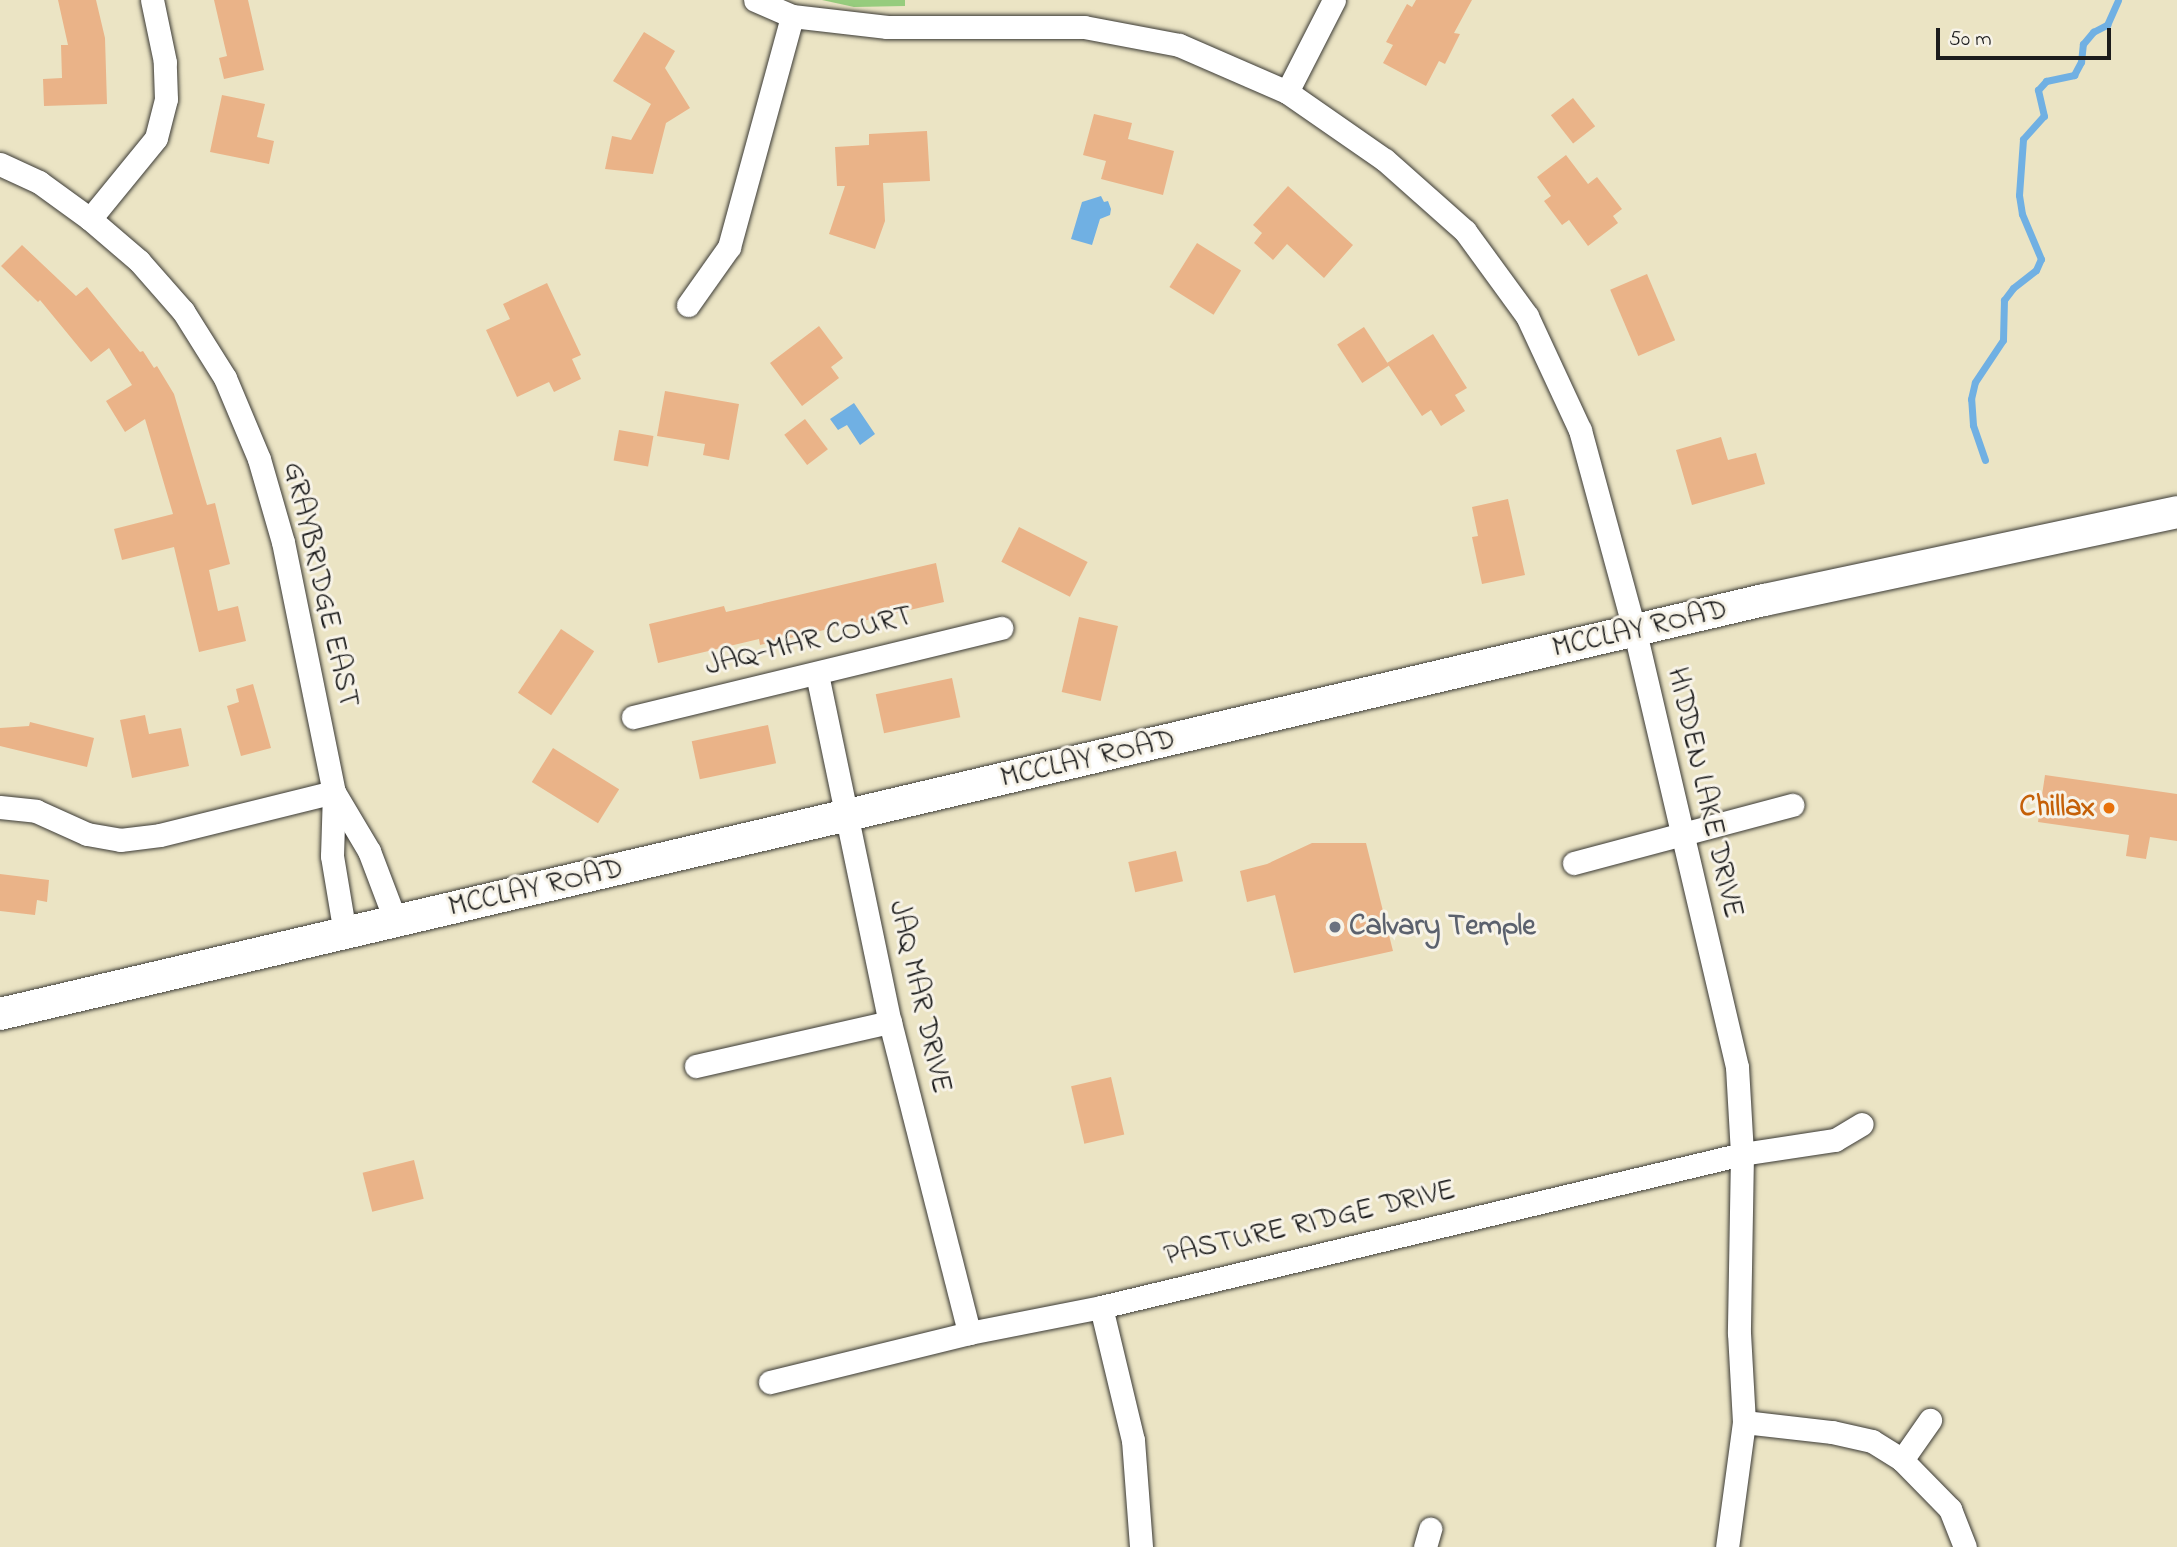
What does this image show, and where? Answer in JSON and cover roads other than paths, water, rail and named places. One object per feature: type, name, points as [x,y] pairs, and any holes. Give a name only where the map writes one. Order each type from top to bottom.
[{"type":"main road","name":"MCCLAY ROAD","points":[[0,1014],[1764,600],[2177,512]]},
{"type":"street","points":[[90,219],[156,138],[166,99],[165,62],[152,0]]},
{"type":"street","name":"HIDDEN LAKE DRIVE","points":[[755,0],[792,16],[887,27],[1084,27],[1180,46],[1287,92],[1385,160],[1465,230],[1527,316],[1580,430],[1635,632],[1737,1067],[1742,1154],[1739,1333],[1744,1422],[1727,1547]]},
{"type":"street","points":[[1287,92],[1334,0]]},
{"type":"street","points":[[688,305],[729,247],[792,16]]},
{"type":"street","name":"GRAYBRIDGE EAST","points":[[0,164],[39,182],[90,219],[139,261],[183,311],[225,377],[259,459],[283,542],[334,792],[332,856],[345,934]]},
{"type":"street","name":"JAQ-MAR COURT","points":[[633,717],[1001,628]]},
{"type":"street","name":"JAQ MAR DRIVE","points":[[817,674],[890,1022],[969,1333]]},
{"type":"street","points":[[0,807],[36,811],[87,834],[120,841],[160,835],[334,792]]},
{"type":"street","name":"GRAYBRIDGE EAST","points":[[334,792],[369,851],[396,922]]},
{"type":"street","points":[[1574,863],[1792,805]]},
{"type":"street","points":[[696,1066],[890,1022]]},
{"type":"street","name":"PASTURE RIDGE DRIVE","points":[[770,1382],[969,1333],[1101,1307],[1742,1154],[1835,1140],[1863,1124]]},
{"type":"street","points":[[1101,1307],[1133,1440],[1141,1547]]},
{"type":"street","points":[[1902,1460],[1930,1420]]},
{"type":"street","points":[[1744,1422],[1832,1432],[1872,1441],[1902,1460],[1950,1510],[1965,1547]]},
{"type":"water","points":[[1101,196],[1104,202],[1108,201],[1110,215],[1100,219],[1092,245],[1071,239],[1082,202]]},
{"type":"water","points":[[854,403],[875,434],[860,445],[847,425],[838,430],[830,419]]},
{"type":"waterway","points":[[1985,460],[1973,425],[1971,399],[1975,382],[2003,340],[2004,300],[2013,288],[2036,270],[2041,259],[2022,214],[2019,195],[2023,139],[2044,116],[2038,90],[2046,81],[2074,75],[2081,62],[2083,44],[2093,32],[2107,25],[2118,0]]},
{"type":"place","name":"Chillax","points":[[2109,808]]},
{"type":"place","name":"Calvary Temple","points":[[1335,927]]}]
